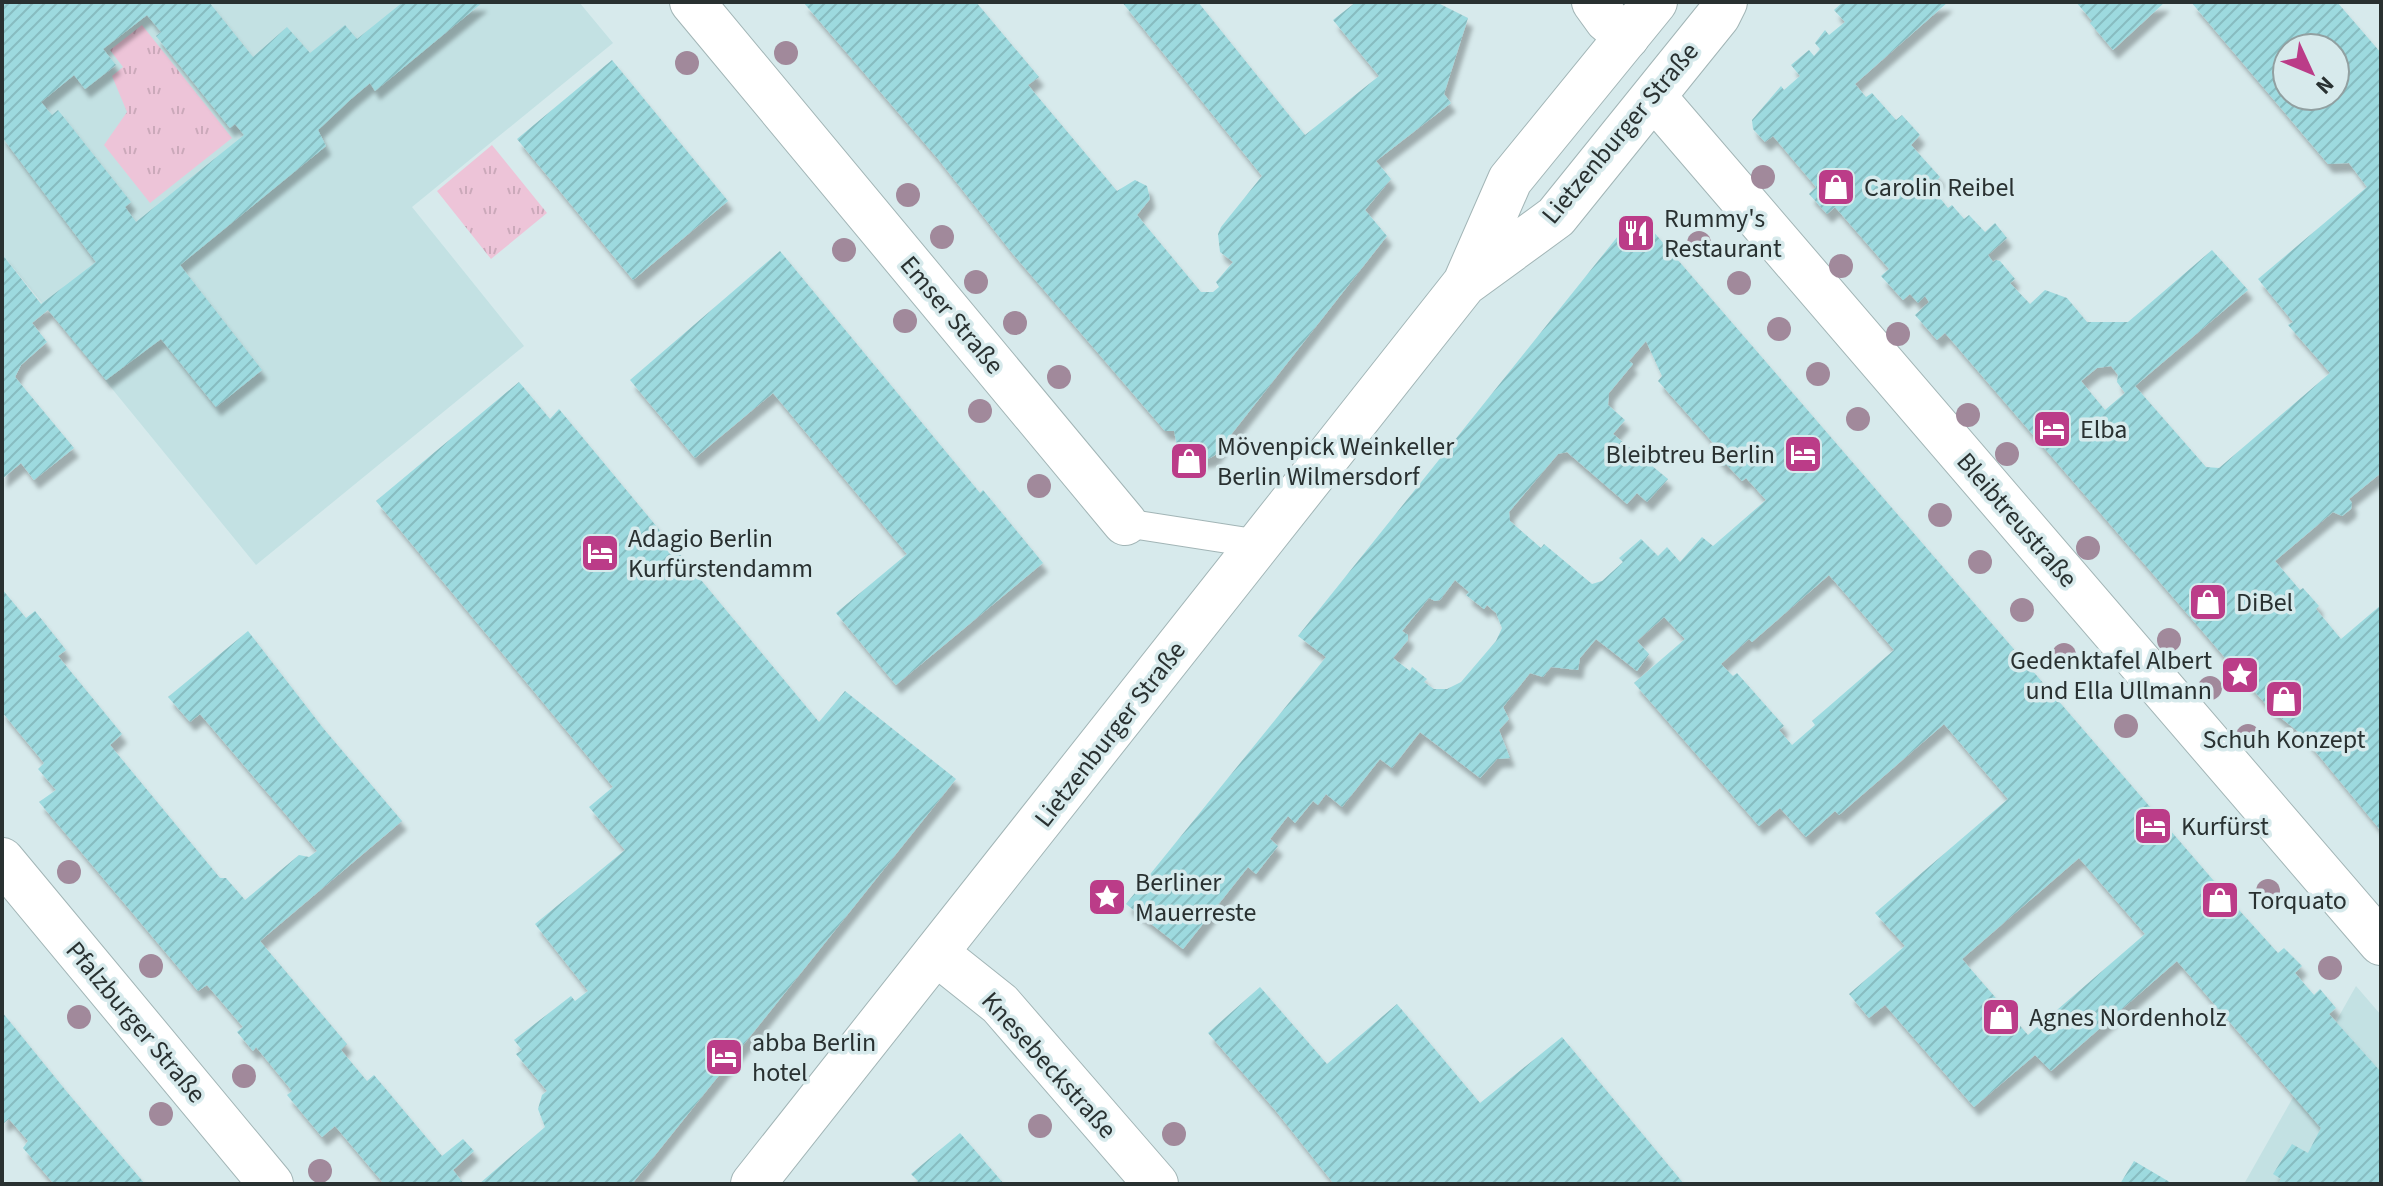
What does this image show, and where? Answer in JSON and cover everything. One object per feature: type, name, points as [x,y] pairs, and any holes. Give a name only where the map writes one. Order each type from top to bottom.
[{"type":"street","name":"Emser Straße","points":[[692,2],[1125,523]]},
{"type":"street","points":[[1594,2],[1607,20],[1627,37]]},
{"type":"street","name":"Lietzenburger Straße","points":[[753,1184],[1465,283],[1510,180],[1655,2]]},
{"type":"street","name":"Lietzenburger Straße","points":[[1465,283],[1556,217],[1718,16],[1725,2]]},
{"type":"street","name":"Bleibtreustraße","points":[[1654,97],[2381,943]]},
{"type":"street","name":"Pfalzburger Straße","points":[[2,860],[271,1184]]},
{"type":"street","name":"Knesebeckstraße","points":[[936,953],[1000,1004],[1156,1184]]},
{"type":"lane","name":"Emser Straße","points":[[1125,523],[1260,544]]},
{"type":"shaded area","points":[[2,2],[579,2],[613,43],[412,207],[524,346],[256,565],[2,254]]},
{"type":"shaded area","points":[[2356,986],[2381,1015],[2381,1184],[2244,1184]]},
{"type":"green space","points":[[142,25],[232,138],[150,203],[104,145],[127,112],[112,76],[123,67],[110,50]]},
{"type":"green space","points":[[492,145],[547,213],[491,259],[437,191]]},
{"type":"building","points":[[2,2],[209,2],[253,57],[287,27],[310,53],[345,25],[357,39],[403,2],[483,2],[375,91],[370,83],[351,99],[318,130],[326,146],[180,265],[262,370],[216,407],[161,339],[106,380],[48,310],[32,323],[47,342],[21,365],[15,377],[74,448],[34,480],[21,463],[2,479],[2,254],[41,304],[96,262],[2,137]],"holes":[[[147,15],[161,32],[156,36],[230,128],[235,124],[244,135],[136,222],[125,207],[131,202],[58,110],[52,115],[41,102],[74,75],[85,89],[116,65],[103,49]]]},
{"type":"building","points":[[803,2],[976,2],[1039,77],[1028,85],[1117,191],[1135,180],[1147,186],[1150,199],[1137,215],[1201,292],[1213,292],[1219,287],[1216,282],[1233,262],[1220,252],[1218,234],[1262,176],[1122,2],[1198,2],[1305,135],[1379,76],[1333,20],[1356,2],[1436,2],[1468,18],[1444,94],[1451,103],[1376,161],[1391,179],[1365,210],[1387,236],[1215,455],[1196,460],[1177,446],[1174,431],[1165,431]]},
{"type":"building","points":[[1843,2],[1948,2],[1855,84],[1866,97],[1872,93],[1896,120],[1902,115],[1920,135],[1911,145],[1940,177],[1931,187],[1948,208],[1952,205],[1964,219],[1969,215],[1985,232],[1995,223],[2007,238],[1988,255],[1993,262],[2000,261],[2015,279],[2010,283],[2030,304],[2045,290],[2067,298],[2087,322],[2128,322],[2212,250],[2248,290],[2135,386],[2206,467],[2219,468],[2330,373],[2288,325],[2293,322],[2258,279],[2367,187],[2349,163],[2328,164],[2284,112],[2351,112],[2351,32],[2271,32],[2271,97],[2191,2],[2337,2],[2381,53],[2381,473],[2349,499],[2351,509],[2342,516],[2333,512],[2275,561],[2319,606],[2316,609],[2341,639],[2381,605],[2381,831],[2301,734],[2270,709],[1945,333],[1937,340],[1915,315],[1929,302],[1925,296],[1918,303],[1910,294],[1903,300],[1881,276],[1889,269],[1835,207],[1827,214],[1809,194],[1816,187],[1773,136],[1765,142],[1753,129],[1752,120],[1781,86],[1784,90],[1800,76],[1791,65],[1809,50],[1814,56],[1820,49],[1815,43],[1825,30],[1829,35],[1845,22],[1834,10]],"holes":[[[2111,366],[2118,375],[2117,382],[2125,393],[2105,410],[2081,381],[2097,368]]]},
{"type":"building","points":[[2076,2],[2165,2],[2113,50]]},
{"type":"building","points":[[612,60],[728,201],[633,280],[517,139]]},
{"type":"building","points":[[1626,226],[1652,230],[2239,910],[2278,953],[2284,948],[2302,966],[2295,973],[2314,995],[2320,989],[2336,1008],[2329,1014],[2381,1072],[2381,1178],[2377,1184],[2278,1184],[2281,1179],[2273,1174],[2292,1144],[2308,1153],[2321,1128],[2177,961],[2051,1071],[2035,1055],[1974,1107],[1885,1005],[1869,1018],[1849,994],[1905,946],[1875,913],[2008,799],[1944,724],[1839,815],[1835,811],[1806,837],[1780,808],[1759,826],[1634,683],[1685,639],[1664,617],[1637,641],[1649,654],[1637,671],[1596,639],[1580,658],[1578,670],[1551,667],[1543,677],[1530,673],[1503,707],[1509,719],[1499,730],[1510,758],[1497,759],[1480,778],[1420,732],[1392,768],[1380,759],[1342,807],[1326,794],[1318,805],[1313,801],[1295,823],[1288,816],[1270,839],[1278,846],[1256,874],[1248,867],[1183,949],[1126,904],[1326,657],[1298,636]],"holes":[[[1646,341],[1662,376],[1658,381],[1714,444],[1709,448],[1724,466],[1726,464],[1742,481],[1746,478],[1766,500],[1713,546],[1702,537],[1680,562],[1667,547],[1658,556],[1641,539],[1619,558],[1623,562],[1602,581],[1592,584],[1544,544],[1541,548],[1510,521],[1509,512],[1558,454],[1567,452],[1627,504],[1637,493],[1647,502],[1668,479],[1613,434],[1625,420],[1608,405],[1609,393],[1633,364],[1629,361]],[[1829,575],[1894,650],[1812,721],[1815,725],[1792,745],[1779,730],[1784,726],[1737,673],[1733,676],[1721,664],[1749,639],[1752,642]],[[1455,580],[1469,592],[1466,595],[1484,609],[1487,605],[1496,613],[1502,628],[1496,641],[1461,682],[1447,689],[1434,689],[1412,667],[1410,671],[1393,658],[1408,640],[1408,635],[1402,631],[1429,598],[1440,600]],[[2079,858],[2145,934],[2028,1035],[1962,959]]]},
{"type":"building","points":[[780,251],[980,493],[983,490],[1043,563],[896,685],[836,613],[907,554],[773,393],[695,458],[630,380]]},
{"type":"building","points":[[519,382],[550,419],[559,409],[819,722],[845,691],[956,779],[632,1184],[479,1184],[545,1127],[538,1109],[542,1095],[547,1091],[516,1054],[522,1050],[514,1040],[571,996],[575,1001],[588,991],[535,924],[625,850],[589,807],[613,787],[376,501]]},
{"type":"building","points":[[2,589],[26,618],[35,611],[66,650],[58,656],[122,734],[110,745],[220,878],[226,878],[245,900],[299,855],[309,857],[317,851],[200,714],[190,722],[168,697],[248,631],[323,728],[402,821],[260,941],[347,1044],[341,1050],[367,1081],[374,1075],[442,1156],[463,1139],[474,1151],[453,1170],[464,1184],[384,1184],[335,1126],[322,1137],[287,1095],[292,1091],[256,1047],[253,1051],[237,1032],[243,1027],[207,985],[198,991],[39,802],[56,790],[38,769],[44,763],[2,712]]},
{"type":"building","points":[[1260,987],[1327,1064],[1397,1004],[1480,1103],[1562,1037],[1684,1184],[1334,1184],[1208,1033]]},
{"type":"building","points":[[2,1012],[145,1184],[54,1184],[23,1148],[28,1141],[9,1119],[4,1123],[2,1121]]},
{"type":"building","points":[[960,1133],[1004,1184],[915,1184],[918,1181],[911,1174]]},
{"type":"building","points":[[2134,1161],[2173,1184],[2120,1184]]},
{"type":"place","name":"Carolin Reibel","points":[[1836,187]]},
{"type":"place","name":"Rummy's Restaurant","points":[[1636,233]]},
{"type":"place","name":"Elba","points":[[2052,429]]},
{"type":"place","name":"Bleibtreu Berlin","points":[[1803,454]]},
{"type":"place","name":"Mövenpick Weinkeller Berlin Wilmersdorf","points":[[1189,461]]},
{"type":"place","name":"Adagio Berlin Kurfürstendamm","points":[[600,553]]},
{"type":"place","name":"DiBel","points":[[2208,602]]},
{"type":"place","name":"Gedenktafel Albert und Ella Ullmann","points":[[2240,675]]},
{"type":"place","name":"Schuh Konzept","points":[[2284,699]]},
{"type":"place","name":"Kurfürst","points":[[2153,826]]},
{"type":"place","name":"Berliner Mauerreste","points":[[1107,897]]},
{"type":"place","name":"Torquato","points":[[2220,900]]},
{"type":"place","name":"Agnes Nordenholz","points":[[2001,1017]]},
{"type":"place","name":"abba Berlin hotel","points":[[724,1057]]}]
